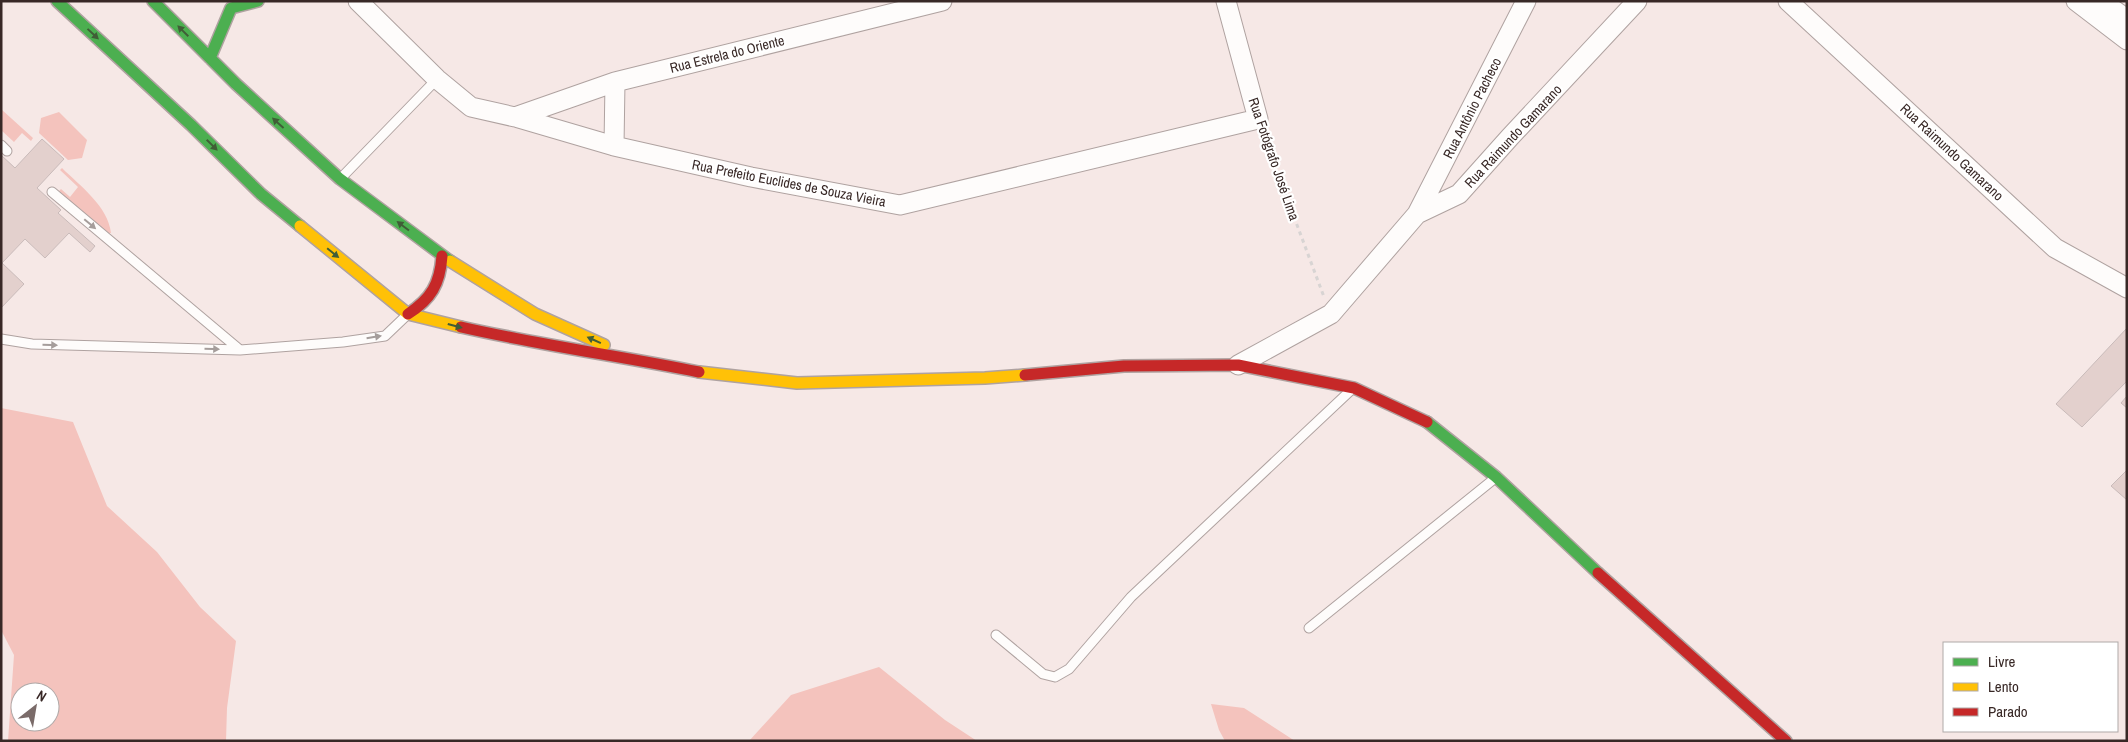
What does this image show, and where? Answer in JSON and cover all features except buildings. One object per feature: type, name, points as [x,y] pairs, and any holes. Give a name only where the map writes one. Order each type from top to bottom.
[{"type":"main road","points":[[57,1],[191,125],[261,194],[408,314],[521,341],[639,360],[710,375],[797,383],[984,378],[1124,366],[1183,364],[1238,365],[1354,388],[1430,424],[1496,477],[1646,617],[1786,741]]},
{"type":"main road","points":[[155,3],[174,1]]},
{"type":"main road","points":[[210,58],[231,8],[258,1]]},
{"type":"main road","points":[[155,3],[236,84],[340,179],[442,256],[535,314],[639,360]]},
{"type":"main road","points":[[408,314],[424,304],[435,291],[441,274],[442,256]]},
{"type":"street","name":"Rua Prefeito Euclides de Souza Vieira","points":[[358,1],[437,79],[471,108],[515,117],[614,146],[751,177],[900,205],[1258,119]]},
{"type":"street","name":"Rua Estrela do Oriente","points":[[515,117],[615,82],[942,1]]},
{"type":"street","name":"Rua Fotógrafo José Lima","points":[[1226,1],[1258,119]]},
{"type":"street","name":"Rua Antônio Pacheco","points":[[1417,214],[1526,1]]},
{"type":"street","name":"Rua Raimundo Gamarano","points":[[1238,365],[1331,314],[1417,214],[1459,194],[1637,1]]},
{"type":"street","name":"Rua Raimundo Gamarano","points":[[1788,1],[2055,248],[2127,288]]},
{"type":"street","points":[[2076,1],[2127,40]]},
{"type":"street","points":[[2101,1],[2127,19]]},
{"type":"street","points":[[614,146],[615,82]]},
{"type":"lane","points":[[340,179],[437,79]]},
{"type":"lane","points":[[52,192],[240,350]]},
{"type":"lane","points":[[1,339],[32,344],[240,350],[343,342],[385,336],[408,314]]},
{"type":"lane","points":[[996,635],[1043,674],[1055,677],[1069,669],[1131,597],[1354,388]]},
{"type":"lane","points":[[1308,628],[1496,477]]},
{"type":"path","name":"Rua Fotógrafo José Lima","points":[[1258,119],[1331,314]]},
{"type":"shaded area","points":[[1,109],[33,138],[31,141],[22,133],[14,142],[1,130]]},
{"type":"shaded area","points":[[59,112],[87,140],[82,158],[68,160],[39,133],[41,118]]},
{"type":"shaded area","points":[[62,168],[99,205],[109,223],[111,233],[104,233],[59,191],[61,189],[70,197],[78,187],[60,170]]},
{"type":"shaded area","points":[[1,408],[73,422],[107,506],[157,552],[200,607],[236,641],[227,708],[226,741],[8,741],[10,712],[10,732],[60,732],[60,682],[12,682],[14,655],[1,630]]},
{"type":"shaded area","points":[[879,667],[945,720],[977,741],[749,741],[791,695]]},
{"type":"shaded area","points":[[1211,704],[1244,708],[1295,741],[1225,741],[1219,730]]},
{"type":"traffic: fast","points":[[57,1],[191,125],[261,194],[300,226]]},
{"type":"traffic: fast","points":[[153,1],[236,84],[340,179],[450,261]]},
{"type":"traffic: fast","points":[[210,58],[231,8],[258,1]]},
{"type":"traffic: fast","points":[[1427,422],[1496,477],[1598,573]]},
{"type":"traffic: slow","points":[[300,226],[408,314],[461,327]]},
{"type":"traffic: slow","points":[[450,261],[535,314],[604,345]]},
{"type":"traffic: slow","points":[[699,372],[797,383],[985,378],[1025,375]]},
{"type":"traffic: jam","points":[[408,314],[423,303],[433,290],[439,275],[442,256]]},
{"type":"traffic: jam","points":[[461,327],[699,372]]},
{"type":"traffic: jam","points":[[1025,375],[1124,366],[1238,365],[1354,388],[1427,422]]},
{"type":"traffic: jam","points":[[1598,573],[1786,741]]}]
